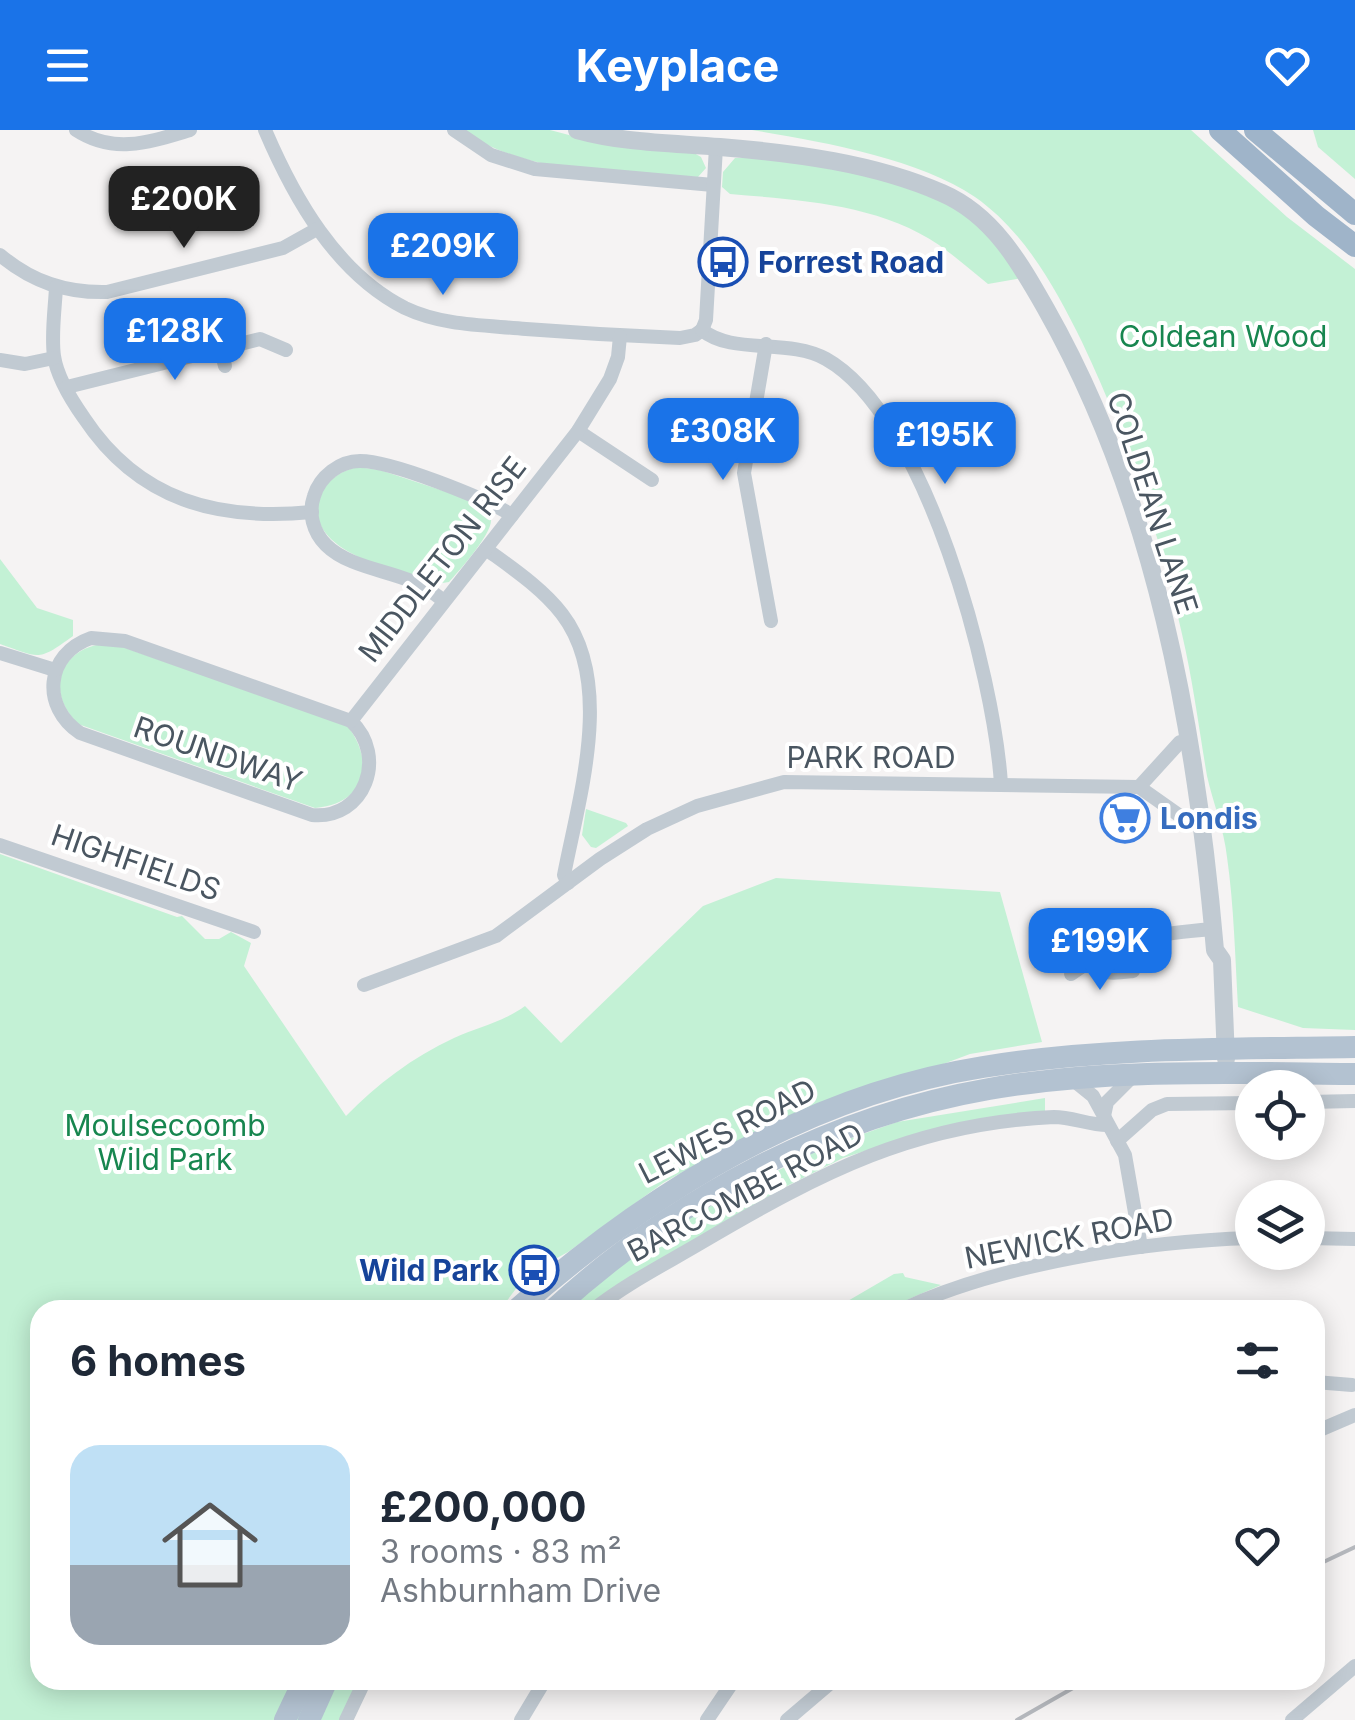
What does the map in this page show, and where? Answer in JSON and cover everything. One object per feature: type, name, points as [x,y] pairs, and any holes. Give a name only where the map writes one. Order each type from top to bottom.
[{"type":"highway","points":[[1220,130],[1355,246]]},
{"type":"highway","points":[[1255,130],[1355,214]]},
{"type":"main road","name":"LEWES ROAD","points":[[527,1300],[629,1217],[748,1148],[819,1114],[893,1089],[981,1067],[1072,1056],[1355,1047]]},
{"type":"main road","points":[[981,1067],[1062,1064],[1069,1080]]},
{"type":"main road","name":"LEWES ROAD","points":[[564,1300],[657,1227],[743,1176],[826,1136],[899,1110],[991,1088],[1069,1080],[1355,1074]]},
{"type":"main road","points":[[286,1720],[300,1690]]},
{"type":"main road","points":[[309,1720],[322,1690]]},
{"type":"street","points":[[76,130],[92,140],[120,146],[190,130]]},
{"type":"street","points":[[265,130],[295,195],[317,229],[387,296],[429,317],[461,324],[620,336],[685,338],[702,330],[706,320],[716,146]]},
{"type":"street","points":[[454,130],[492,155],[535,169],[713,185]]},
{"type":"street","name":"COLDEAN LANE","points":[[577,130],[624,140],[803,156],[917,184],[966,206],[1006,244],[1062,339],[1108,441],[1152,573],[1190,740],[1202,824],[1216,950],[1210,960],[1218,1074]]},
{"type":"street","points":[[0,255],[27,275],[56,287],[80,292],[122,290],[283,248],[317,229]]},
{"type":"street","points":[[56,287],[54,358],[66,387],[100,440],[134,472],[169,495],[204,508],[235,514],[312,512]]},
{"type":"street","points":[[702,330],[726,342],[766,344],[811,353],[844,371],[865,391],[905,456],[940,529],[966,604],[984,679],[1001,784]]},
{"type":"street","name":"MIDDLETON RISE","points":[[350,721],[578,432],[610,379],[620,336]]},
{"type":"street","points":[[66,387],[260,339],[286,350]]},
{"type":"street","points":[[766,344],[744,473],[771,621]]},
{"type":"street","points":[[221,350],[225,366]]},
{"type":"street","points":[[0,360],[25,364],[54,358]]},
{"type":"street","points":[[578,432],[652,480]]},
{"type":"street","points":[[444,601],[410,580],[334,552],[318,535],[312,512],[315,492],[324,477],[341,465],[363,461],[485,500],[512,516]]},
{"type":"street","points":[[486,549],[557,608],[582,652],[588,684],[588,737],[564,874],[568,883]]},
{"type":"street","points":[[0,653],[55,670],[75,645],[91,638],[110,638],[350,721]]},
{"type":"street","name":"ROUNDWAY","points":[[55,670],[52,690],[58,711],[80,734],[312,816],[328,816],[344,808],[357,798],[368,780],[368,748],[350,721]]},
{"type":"street","points":[[1190,740],[1180,742],[1139,787],[1190,822],[1202,824]]},
{"type":"street","name":"PARK ROAD","points":[[364,985],[496,936],[647,829],[697,806],[784,782],[1139,787]]},
{"type":"street","points":[[572,842],[600,859]]},
{"type":"street","name":"HIGHFIELDS","points":[[0,846],[254,932]]},
{"type":"street","points":[[1071,974],[1112,948],[1140,938],[1214,929]]},
{"type":"street","points":[[1088,962],[1094,969],[1108,972],[1133,971]]},
{"type":"street","points":[[1105,1121],[1109,1099],[1132,1077]]},
{"type":"street","points":[[1069,1080],[1090,1091],[1128,1164],[1141,1247]]},
{"type":"street","points":[[1325,1102],[1355,1101]]},
{"type":"street","points":[[1118,1141],[1152,1110],[1167,1104],[1235,1102]]},
{"type":"street","name":"BARCOMBE ROAD","points":[[608,1300],[801,1186],[891,1146],[948,1132],[1049,1118],[1105,1121]]},
{"type":"street","name":"NEWICK ROAD","points":[[923,1300],[1002,1275],[1141,1247],[1235,1239]]},
{"type":"street","points":[[1325,1239],[1355,1240]]},
{"type":"street","points":[[1325,1383],[1352,1385]]},
{"type":"street","points":[[1325,1428],[1355,1415]]},
{"type":"street","points":[[1292,1720],[1355,1666]]},
{"type":"street","points":[[346,1720],[361,1690]]},
{"type":"street","points":[[520,1720],[539,1690]]},
{"type":"street","points":[[706,1720],[727,1690]]},
{"type":"street","points":[[787,1720],[822,1690]]},
{"type":"green space","points":[[462,130],[550,130],[584,139],[694,153],[706,168],[698,177],[576,169],[516,156]]},
{"type":"green space","name":"Coldean Wood","points":[[752,130],[1191,130],[1287,217],[1355,269],[1355,1030],[1303,1028],[1238,1007],[1226,847],[1207,776],[1186,652],[1163,559],[1140,485],[1098,377],[1038,263],[993,211],[952,183],[867,153]]},
{"type":"green space","points":[[1313,130],[1355,130],[1355,179],[1318,147]]},
{"type":"green space","points":[[735,158],[790,161],[854,172],[943,201],[973,221],[1022,278],[988,284],[916,231],[865,212],[730,194],[722,187],[723,172]]},
{"type":"green space","points":[[357,467],[380,470],[474,501],[487,510],[491,519],[487,533],[449,582],[436,584],[377,565],[337,544],[324,530],[318,514],[321,494],[336,476]]},
{"type":"green space","points":[[0,559],[37,608],[73,620],[73,636],[38,655],[0,644]]},
{"type":"green space","points":[[111,643],[347,725],[356,739],[363,767],[355,790],[332,805],[315,808],[78,724],[61,696],[63,671],[80,651]]},
{"type":"green space","points":[[586,809],[628,826],[596,848],[591,847],[582,835]]},
{"type":"green space","name":"Moulsecoomb Wild Park","points":[[0,854],[182,916],[205,939],[219,939],[231,932],[251,943],[244,966],[346,1116],[383,1082],[424,1054],[525,1006],[561,1043],[703,906],[776,878],[1000,892],[1042,1042],[970,1054],[740,1140],[663,1183],[568,1252],[537,1269],[508,1300],[30,1300],[30,1690],[356,1690],[342,1720],[0,1720]]},
{"type":"green space","points":[[1045,1098],[1045,1113],[934,1129],[843,1158],[703,1235],[601,1300],[575,1300],[688,1218],[815,1151],[897,1122]]},
{"type":"green space","points":[[903,1273],[905,1277],[941,1285],[907,1300],[849,1300],[894,1274]]},
{"type":"railway","points":[[1325,1561],[1355,1547]]},
{"type":"railway","points":[[1017,1720],[1070,1690]]},
{"type":"place","name":"Forrest Road","points":[[723,262]]},
{"type":"place","name":"Londis","points":[[1125,818]]},
{"type":"place","name":"Wild Park","points":[[534,1270]]}]
